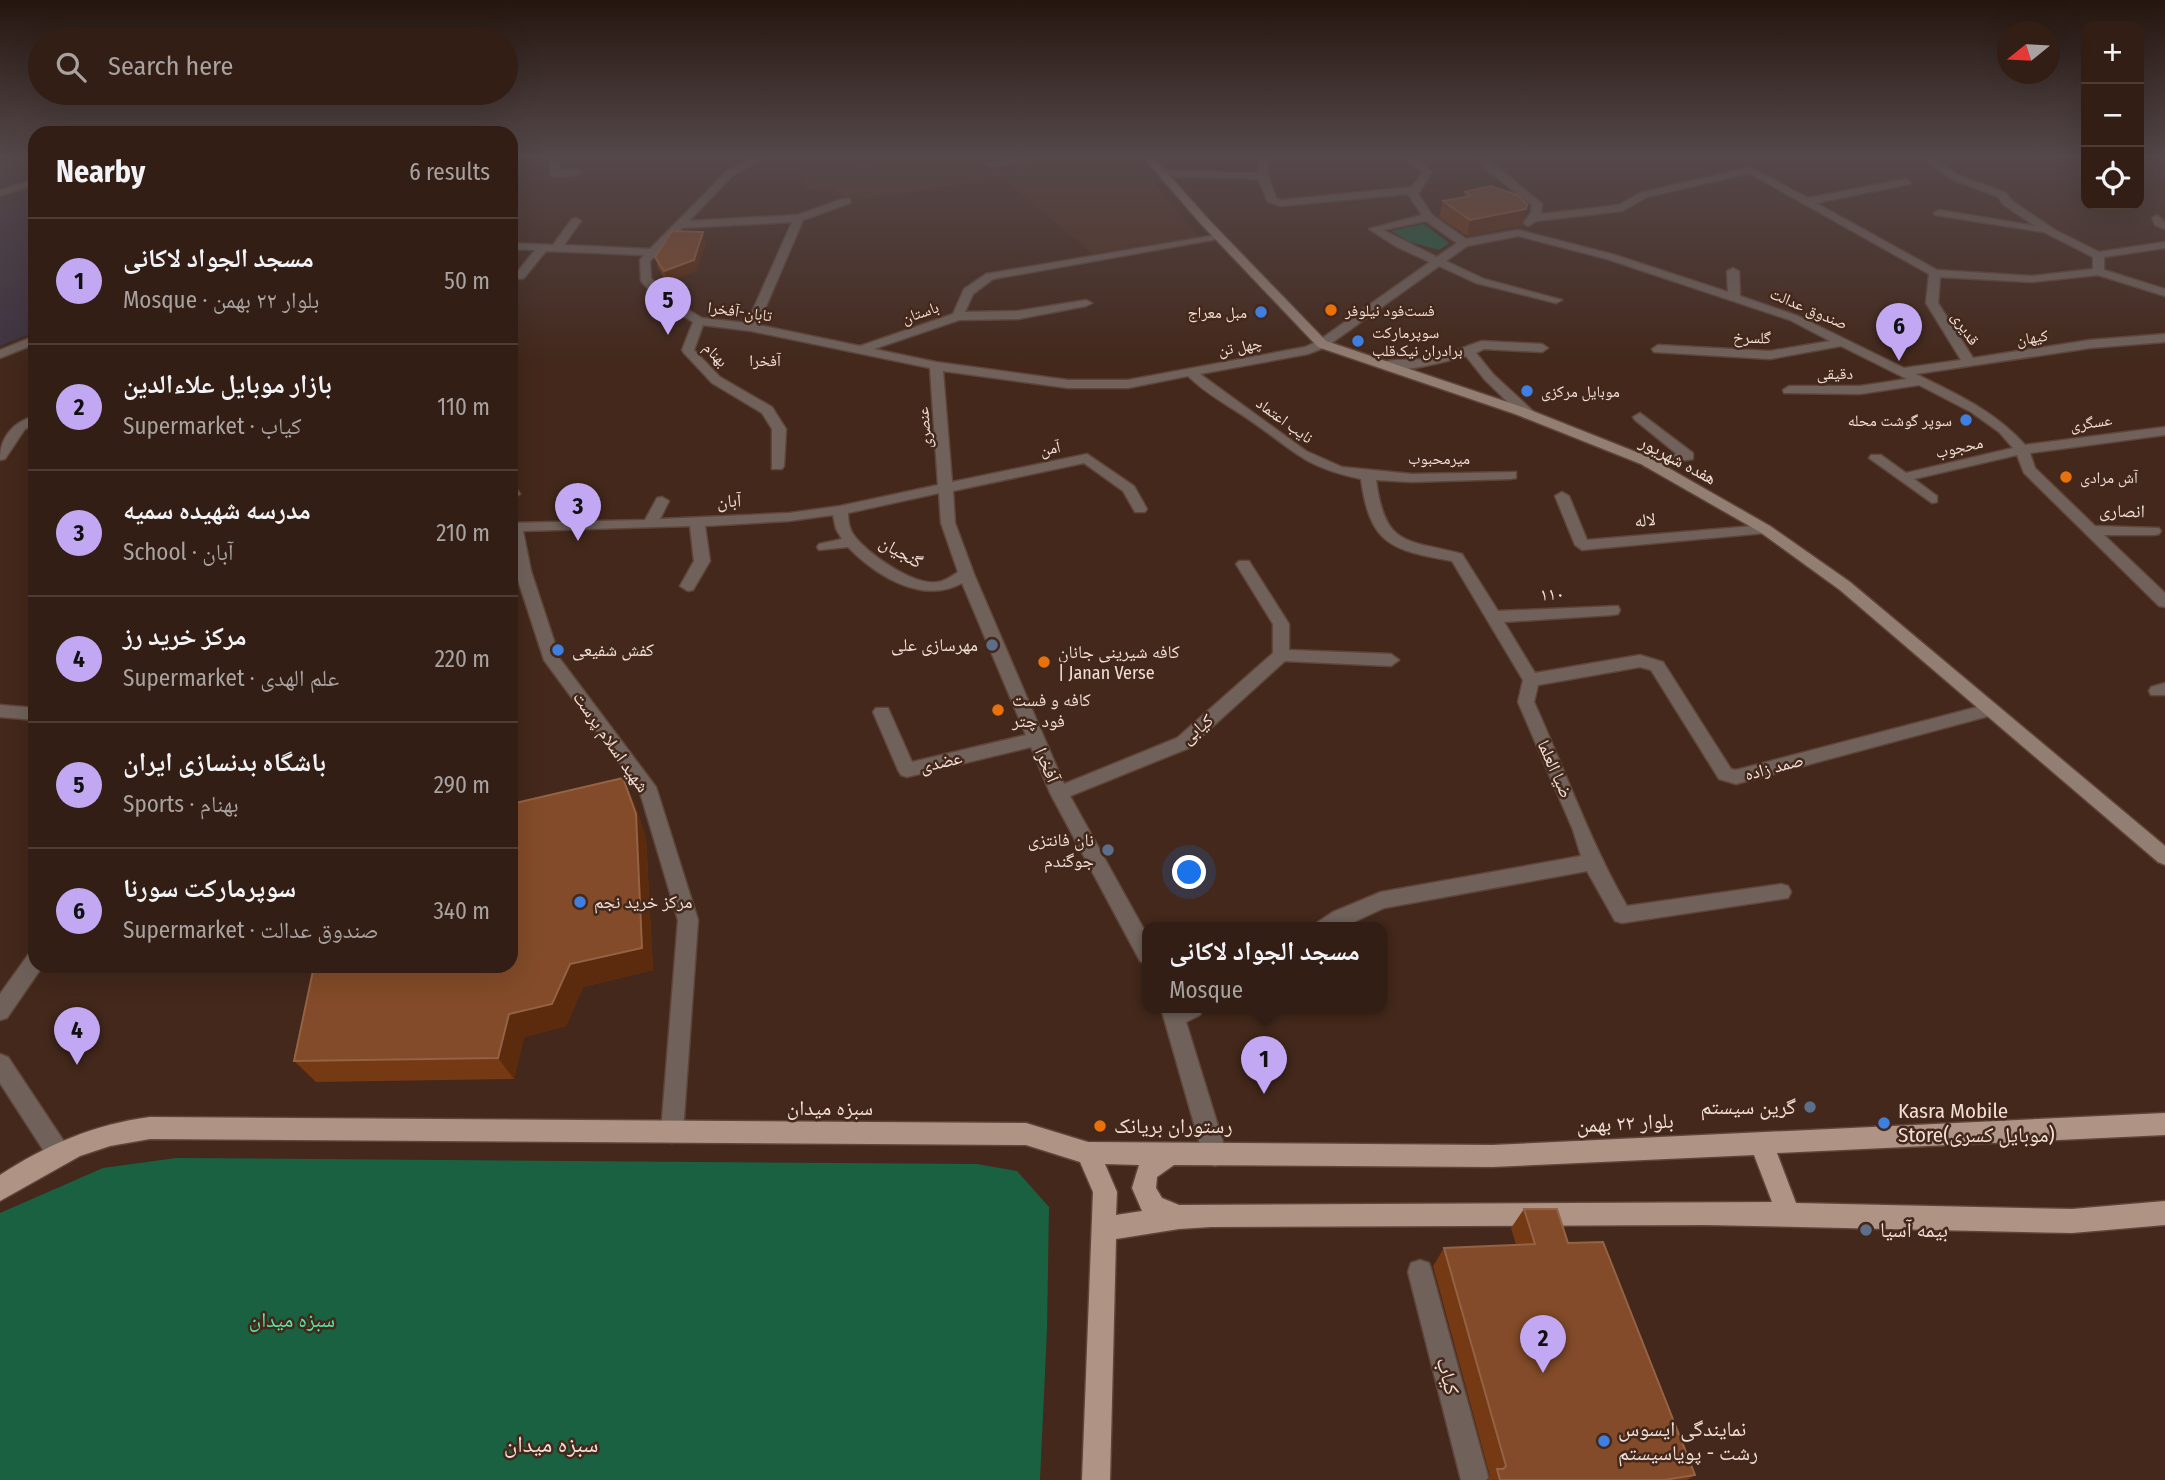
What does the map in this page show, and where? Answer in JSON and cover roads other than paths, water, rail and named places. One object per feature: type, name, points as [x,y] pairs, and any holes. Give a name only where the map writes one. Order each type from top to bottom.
[{"type":"main road","name":"هفده شهریور","points":[[1209,226],[1322,344],[1529,415],[1650,464],[1765,529],[1845,586],[2165,857]]},
{"type":"main road","name":"بلوار ۲۲ بهمن","points":[[1088,1153],[1492,1156],[2165,1124]]},
{"type":"main road","name":"سبزه میدان","points":[[0,1189],[59,1154],[110,1134],[150,1128],[1026,1134],[1088,1153]]},
{"type":"main road","points":[[1762,1144],[1789,1214]]},
{"type":"main road","points":[[1088,1153],[1105,1192],[1106,1228],[1096,1480]]},
{"type":"main road","points":[[1173,1154],[1151,1163],[1143,1186],[1155,1209],[1180,1217]]},
{"type":"main road","points":[[1106,1228],[1180,1217],[1539,1212],[1789,1214],[2072,1221],[2165,1213]]},
{"type":"street","points":[[556,248],[572,226]]},
{"type":"street","points":[[518,246],[653,251],[678,226]]},
{"type":"street","points":[[751,327],[795,226]]},
{"type":"street","points":[[1387,226],[1374,229],[1401,245],[1480,281],[1556,300]]},
{"type":"street","points":[[1441,226],[1464,243]]},
{"type":"street","points":[[1518,233],[1524,226]]},
{"type":"street","points":[[1852,226],[1935,273],[2031,279],[2099,272],[2165,293]]},
{"type":"street","points":[[2016,226],[2051,232]]},
{"type":"street","points":[[2042,226],[2098,255],[2165,245]]},
{"type":"street","name":"چهل تن","points":[[936,366],[1068,384],[1128,384],[1296,353],[1322,344],[1464,243],[1518,233]]},
{"type":"street","name":"صندوق عدالت","points":[[1518,233],[1611,257],[1794,318],[1976,409],[2004,429],[2022,450],[2029,470],[2162,597]]},
{"type":"street","name":"باستان","points":[[861,350],[958,316],[963,297],[976,283],[990,276],[1218,236]]},
{"type":"street","points":[[520,276],[543,247]]},
{"type":"street","name":"تابان-آفخرا","points":[[653,251],[645,260],[645,279],[664,300],[698,321],[751,327],[936,366]]},
{"type":"street","points":[[2098,255],[2099,272]]},
{"type":"street","points":[[1732,271],[1734,298]]},
{"type":"street","name":"قدیری","points":[[1935,273],[1932,303],[1969,362]]},
{"type":"street","points":[[2141,285],[2165,282]]},
{"type":"street","points":[[958,316],[1018,316],[1086,303]]},
{"type":"street","name":"بهنام","points":[[698,321],[688,350],[716,380],[767,410],[779,429],[777,466]]},
{"type":"street","name":"کیهان","points":[[1904,372],[2090,344],[2165,338]]},
{"type":"street","name":"گلسرخ","points":[[1658,349],[1770,355],[1844,342]]},
{"type":"street","points":[[0,354],[28,343]]},
{"type":"street","points":[[1384,365],[1426,363],[1469,352],[1482,345],[1542,348]]},
{"type":"street","points":[[1469,352],[1489,377],[1529,415]]},
{"type":"street","name":"عنصری","points":[[936,366],[947,487]]},
{"type":"street","name":"نایب اعتماد","points":[[1191,372],[1222,400],[1254,417],[1315,462],[1336,470],[1368,476]]},
{"type":"street","name":"دقیقی","points":[[1789,390],[1860,390],[1922,381]]},
{"type":"street","points":[[1640,416],[1688,456],[1650,464]]},
{"type":"street","points":[[0,456],[20,426],[28,423]]},
{"type":"street","name":"عسگری","points":[[2022,450],[2165,431]]},
{"type":"street","name":"محجوب","points":[[1903,478],[2022,450]]},
{"type":"street","name":"آمن","points":[[947,487],[1087,458],[1129,489],[1140,509]]},
{"type":"street","points":[[1876,458],[1932,499]]},
{"type":"street","name":"میرمحبوب","points":[[1368,476],[1511,475]]},
{"type":"street","points":[[1368,476],[1371,508],[1381,527],[1391,538],[1407,548],[1457,556],[1531,680]]},
{"type":"street","name":"آبان","points":[[518,527],[789,517],[839,510],[947,487]]},
{"type":"street","name":"آفخرا","points":[[947,487],[948,523],[966,574],[1036,739],[1059,793],[1142,946]]},
{"type":"street","name":"لاله","points":[[1562,496],[1582,545],[1765,529]]},
{"type":"street","points":[[650,524],[662,501]]},
{"type":"street","name":"گنجیان","points":[[839,510],[844,533],[869,558],[906,580],[936,594],[966,574]]},
{"type":"street","points":[[688,586],[702,561],[697,522]]},
{"type":"street","name":"انصاری","points":[[2089,530],[2154,531]]},
{"type":"street","points":[[824,547],[853,541]]},
{"type":"street","name":"شهید اسلام پرست","points":[[518,549],[552,660],[647,788],[688,920],[672,1132]]},
{"type":"street","points":[[1244,564],[1281,624],[1281,655],[1391,660]]},
{"type":"street","name":"۱۱۰","points":[[1493,617],[1612,610]]},
{"type":"street","name":"کیابی","points":[[1059,793],[1183,743],[1281,655]]},
{"type":"street","name":"صمد زاده","points":[[1531,680],[1640,661],[1649,662],[1657,666],[1725,774],[1736,777],[1989,710]]},
{"type":"street","name":"ضیا العلما","points":[[1531,680],[1526,702],[1582,830],[1592,862],[1622,915],[1781,892]]},
{"type":"street","points":[[0,711],[28,713]]},
{"type":"street","name":"عضدی","points":[[882,712],[907,770],[1036,739]]},
{"type":"street","points":[[1334,922],[1381,900],[1592,862]]},
{"type":"street","points":[[0,1010],[28,971]]},
{"type":"street","points":[[1180,1013],[1215,1155]]},
{"type":"street","points":[[0,1064],[59,1154]]},
{"type":"street","name":"کیاب","points":[[1420,1272],[1475,1480]]},
{"type":"place","name":"فست‌فود نیلوفر","points":[[1331,310]]},
{"type":"place","name":"مبل معراج","points":[[1261,312]]},
{"type":"place","name":"باشگاه بدنسازی ایران","points":[[668,335]]},
{"type":"place","name":"سوپرمارکت برادران نیک‌قلب","points":[[1358,341]]},
{"type":"place","name":"سوپرمارکت سورنا","points":[[1899,361]]},
{"type":"place","name":"موبایل مرکزی","points":[[1527,391]]},
{"type":"place","name":"سوپر گوشت محله","points":[[1966,420]]},
{"type":"place","name":"آش مرادی","points":[[2066,477]]},
{"type":"place","name":"مدرسه شهیده سمیه","points":[[578,541]]},
{"type":"place","name":"مهرسازی علی","points":[[992,645]]},
{"type":"place","name":"کفش شفیعی","points":[[558,650]]},
{"type":"place","name":"کافه شیرینی جانان | Janan Verse","points":[[1044,662]]},
{"type":"place","name":"کافه و فست فود چتر","points":[[998,710]]},
{"type":"place","name":"نان فانتزی جوگندم","points":[[1108,850]]},
{"type":"place","name":"مرکز خرید نجم","points":[[580,902]]},
{"type":"place","name":"مرکز خرید رز","points":[[77,1065]]},
{"type":"place","name":"مسجد الجواد لاکانی","points":[[1264,1094]]},
{"type":"place","name":"گرین سیستم","points":[[1810,1107]]},
{"type":"place","name":"Kasra Mobile Store(موبایل کسری)","points":[[1884,1123]]},
{"type":"place","name":"رستوران بریانک","points":[[1100,1126]]},
{"type":"place","name":"بیمه آسیا","points":[[1866,1230]]},
{"type":"place","name":"بازار موبایل علاءالدین","points":[[1543,1373]]},
{"type":"place","name":"نمایندگی ایسوس رشت - پویاسیستم","points":[[1604,1441]]},
{"type":"district","name":"آفخرا","points":[[765,360]]},
{"type":"district","name":"سبزه میدان","points":[[551,1444]]}]
